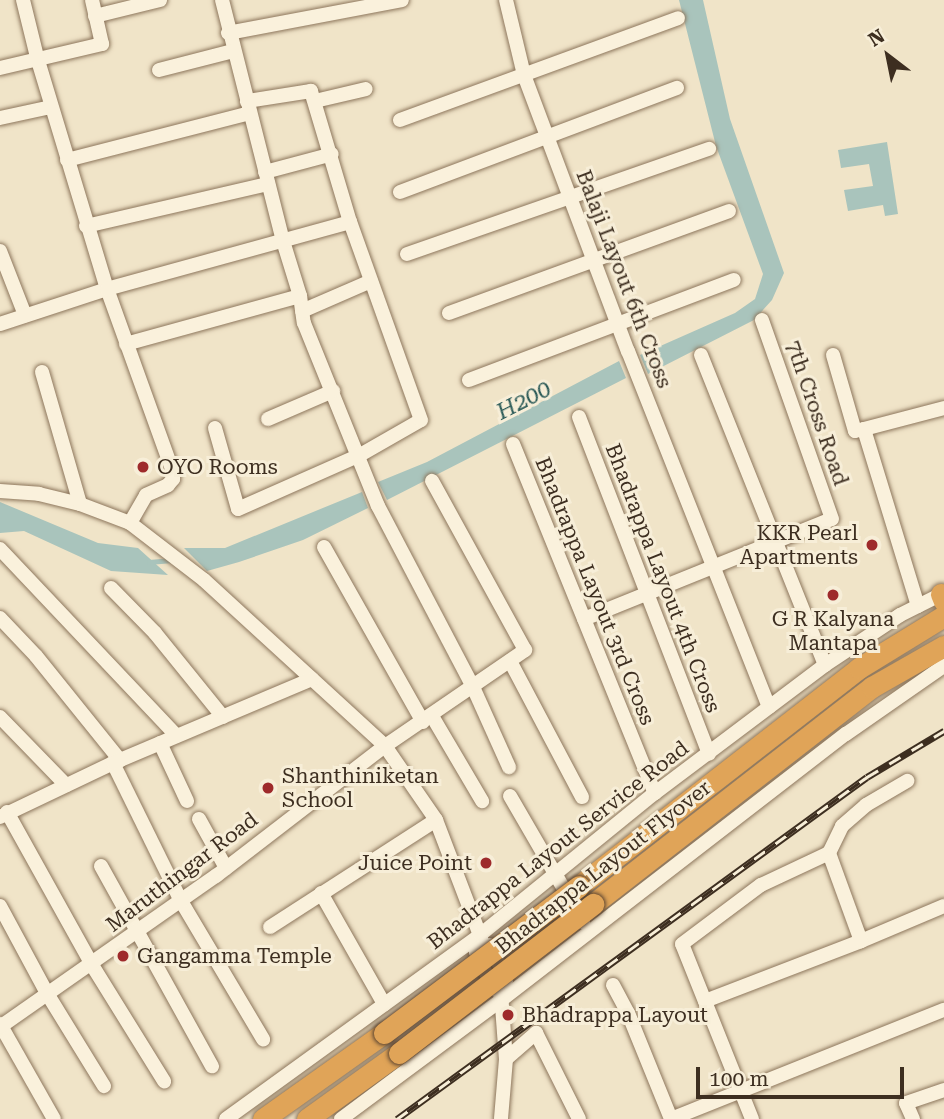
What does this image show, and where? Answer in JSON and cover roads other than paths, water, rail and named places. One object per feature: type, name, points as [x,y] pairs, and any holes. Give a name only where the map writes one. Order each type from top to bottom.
[{"type":"highway","name":"Bhadrappa Layout Flyover","points":[[263,1119],[384,1033],[579,886],[859,668],[944,616]]},
{"type":"highway","name":"Bhadrappa Layout Flyover","points":[[307,1119],[399,1053],[872,687],[944,646]]},
{"type":"street","points":[[23,0],[86,226],[173,472],[173,479],[168,485],[146,495],[134,526]]},
{"type":"street","points":[[0,68],[102,44],[92,0]]},
{"type":"street","points":[[95,16],[160,0]]},
{"type":"street","points":[[222,0],[228,33],[301,303],[304,323],[360,455],[378,506],[472,687],[509,767]]},
{"type":"street","points":[[228,33],[402,0]]},
{"type":"street","name":"Balaji Layout 6th Cross","points":[[506,0],[524,75],[628,351],[769,707]]},
{"type":"street","points":[[400,120],[678,18]]},
{"type":"street","points":[[159,70],[233,51]]},
{"type":"street","points":[[400,192],[677,88]]},
{"type":"street","points":[[315,101],[366,89]]},
{"type":"street","points":[[67,160],[311,90],[350,222],[421,420],[360,455],[238,509],[215,428]]},
{"type":"street","points":[[0,118],[51,107]]},
{"type":"street","points":[[407,254],[709,149]]},
{"type":"street","points":[[86,226],[267,178],[332,155]]},
{"type":"street","points":[[449,313],[729,211]]},
{"type":"street","points":[[0,324],[107,289],[350,222]]},
{"type":"street","points":[[0,251],[25,315]]},
{"type":"street","points":[[469,380],[734,280]]},
{"type":"street","points":[[126,344],[301,303],[371,281]]},
{"type":"street","name":"7th Cross Road","points":[[762,320],[832,519],[776,542]]},
{"type":"street","points":[[701,355],[825,665]]},
{"type":"street","points":[[833,355],[855,431],[944,408]]},
{"type":"street","points":[[42,372],[79,504]]},
{"type":"street","points":[[268,419],[333,391]]},
{"type":"street","name":"Bhadrappa Layout 4th Cross","points":[[579,417],[709,754]]},
{"type":"street","points":[[864,429],[918,606]]},
{"type":"street","name":"Bhadrappa Layout 3rd Cross","points":[[513,444],[655,793]]},
{"type":"street","points":[[432,481],[525,650],[510,661],[582,797]]},
{"type":"street","points":[[0,491],[39,494],[79,504],[134,526],[204,580],[385,746],[436,820],[481,938],[476,952],[500,997],[506,1059],[501,1119]]},
{"type":"street","points":[[584,619],[648,596],[776,542]]},
{"type":"street","points":[[324,547],[427,719],[482,801]]},
{"type":"street","points":[[0,549],[177,736]]},
{"type":"street","points":[[111,588],[155,633],[223,717]]},
{"type":"street","name":"Bhadrappa Layout Service Road","points":[[226,1119],[384,1004],[481,938],[554,874],[655,793],[825,665],[918,606],[943,596]]},
{"type":"street","points":[[0,618],[36,656],[117,761],[181,901],[263,1039]]},
{"type":"street","name":"Maruthingar Road","points":[[0,1026],[92,965],[226,868],[385,746],[510,661]]},
{"type":"street","points":[[341,1119],[590,932],[846,734],[944,666]]},
{"type":"street","points":[[164,1081],[92,965],[4,814],[117,761],[312,679]]},
{"type":"street","points":[[0,717],[66,785]]},
{"type":"street","points":[[160,743],[187,801]]},
{"type":"street","points":[[752,1119],[682,944],[725,908],[761,885],[829,853],[842,826],[866,805],[907,781]]},
{"type":"street","points":[[510,796],[590,932]]},
{"type":"street","points":[[199,819],[226,868]]},
{"type":"street","points":[[270,927],[436,820]]},
{"type":"street","points":[[829,853],[861,941]]},
{"type":"street","points":[[101,866],[212,1066]]},
{"type":"street","points":[[321,893],[384,1004]]},
{"type":"street","points":[[0,906],[48,995],[104,1086]]},
{"type":"street","points":[[705,1001],[944,906]]},
{"type":"street","points":[[613,985],[628,1013],[671,1119],[944,1010]]},
{"type":"street","points":[[0,1026],[54,1119]]},
{"type":"street","points":[[506,1059],[537,1032],[579,1119]]},
{"type":"street","points":[[913,1119],[906,1103],[944,1090]]},
{"type":"water","points":[[679,0],[703,0],[730,119],[784,273],[772,300],[754,320],[648,374],[640,355],[735,313],[755,299],[763,274],[716,146]]},
{"type":"water","points":[[887,142],[898,214],[885,216],[883,205],[848,211],[844,190],[873,186],[869,164],[841,168],[838,150]]},
{"type":"water","points":[[619,361],[626,378],[387,500],[378,482],[427,462]]},
{"type":"water","points":[[362,492],[368,508],[303,540],[239,562],[207,571],[184,548],[225,548]]},
{"type":"water","points":[[0,502],[98,543],[138,548],[168,575],[111,571],[24,531],[0,533]]},
{"type":"waterway","name":"H200","points":[[149,562],[172,560]]},
{"type":"railway","points":[[397,1119],[867,777],[944,731]]},
{"type":"place","name":"OYO Rooms","points":[[143,467]]},
{"type":"place","name":"KKR Pearl Apartments","points":[[872,545]]},
{"type":"place","name":"G R Kalyana Mantapa","points":[[833,595]]},
{"type":"place","name":"Shanthiniketan School","points":[[268,788]]},
{"type":"place","name":"Juice Point","points":[[486,863]]},
{"type":"place","name":"Gangamma Temple","points":[[123,956]]},
{"type":"place","name":"Bhadrappa Layout","points":[[508,1015]]}]
